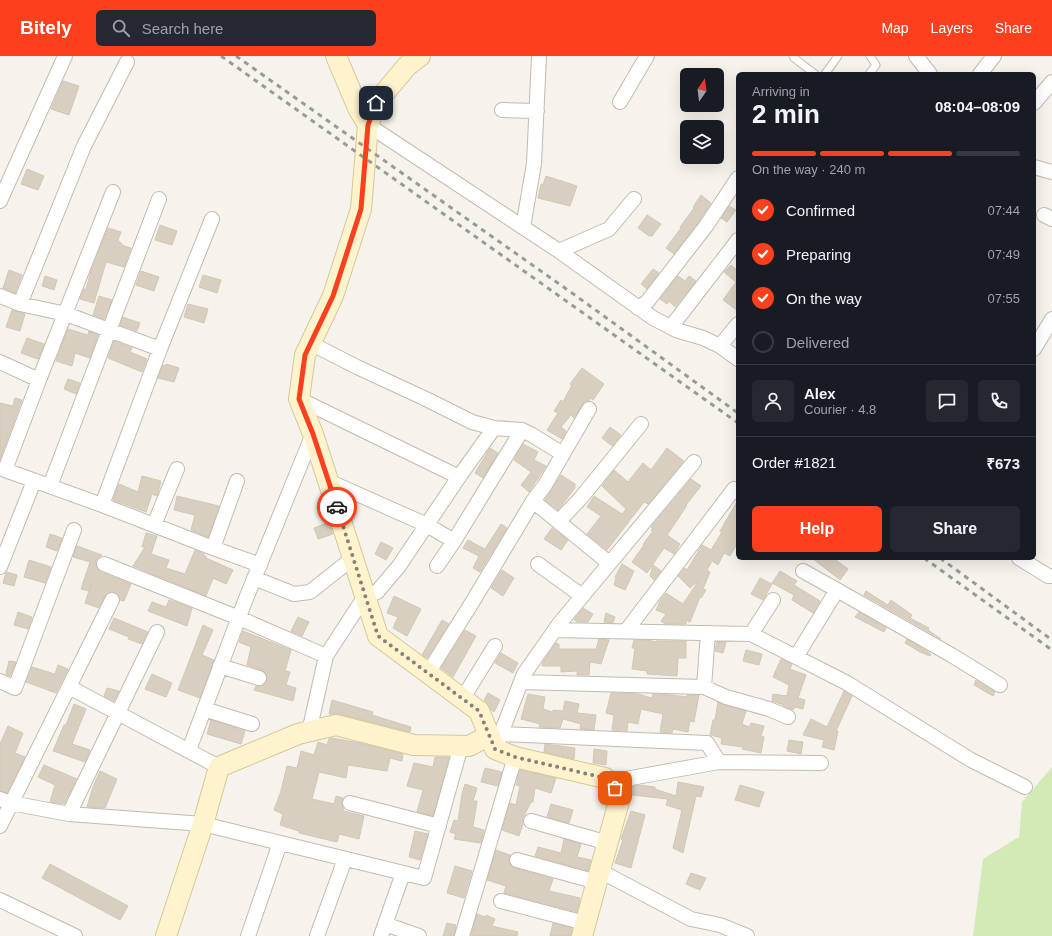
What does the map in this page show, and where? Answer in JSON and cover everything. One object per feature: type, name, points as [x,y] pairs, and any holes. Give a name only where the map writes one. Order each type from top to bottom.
[{"type":"street","points":[[0,201],[65,56]]},
{"type":"street","points":[[336,56],[358,108],[368,125],[559,251],[653,318],[671,327],[703,338],[720,346],[736,358]]},
{"type":"street","points":[[420,56],[407,66],[376,103],[368,125],[361,209],[333,296],[305,355],[299,399],[313,434],[378,636],[479,711],[495,740],[515,757],[605,778],[622,794],[584,929],[501,901]]},
{"type":"street","points":[[523,227],[534,164],[540,56]]},
{"type":"street","points":[[620,102],[646,56]]},
{"type":"street","points":[[916,56],[928,72]]},
{"type":"street","points":[[982,72],[994,56]]},
{"type":"street","points":[[20,304],[84,146],[127,62]]},
{"type":"street","points":[[1036,101],[1052,82]]},
{"type":"street","points":[[502,110],[537,111]]},
{"type":"street","points":[[1036,168],[1052,172]]},
{"type":"street","points":[[638,308],[647,302],[706,226],[736,181]]},
{"type":"street","points":[[113,192],[5,470],[102,505],[213,548],[260,564]]},
{"type":"street","points":[[50,486],[159,199]]},
{"type":"street","points":[[559,251],[609,229],[634,199]]},
{"type":"street","points":[[102,505],[160,349],[212,219]]},
{"type":"street","points":[[671,327],[736,243]]},
{"type":"street","points":[[0,296],[20,304],[66,314],[160,349]]},
{"type":"street","points":[[1036,346],[1052,319]]},
{"type":"street","points":[[720,346],[736,326]]},
{"type":"street","points":[[310,344],[472,422],[494,428],[522,430],[563,454]]},
{"type":"street","points":[[1,367],[39,380]]},
{"type":"street","points":[[299,399],[459,477]]},
{"type":"street","points":[[428,672],[533,501],[545,485],[590,409]]},
{"type":"street","points":[[559,521],[580,499],[641,424]]},
{"type":"street","points":[[309,732],[326,656],[365,596],[377,592],[399,566],[494,428]]},
{"type":"street","points":[[436,566],[454,541],[522,430]]},
{"type":"street","points":[[189,750],[254,578],[313,434]]},
{"type":"street","points":[[495,740],[524,674],[555,630],[694,462]]},
{"type":"street","points":[[154,525],[177,469]]},
{"type":"street","points":[[328,480],[427,525],[454,541]]},
{"type":"street","points":[[0,565],[34,481]]},
{"type":"street","points":[[213,548],[237,481]]},
{"type":"street","points":[[626,632],[734,489]]},
{"type":"street","points":[[533,501],[609,563]]},
{"type":"street","points":[[0,681],[16,688],[74,530]]},
{"type":"street","points":[[254,578],[294,594],[310,592],[353,558]]},
{"type":"street","points":[[1022,560],[1048,576],[1052,576]]},
{"type":"street","points":[[104,564],[239,618],[326,656]]},
{"type":"street","points":[[538,564],[582,596]]},
{"type":"street","points":[[803,571],[953,656],[1000,685]]},
{"type":"street","points":[[796,657],[837,590]]},
{"type":"street","points":[[0,826],[5,801],[68,687],[112,600]]},
{"type":"street","points":[[751,634],[773,600]]},
{"type":"street","points":[[555,630],[751,634],[847,683],[971,760],[1025,787]]},
{"type":"street","points":[[70,814],[157,632]]},
{"type":"street","points":[[704,687],[708,633]]},
{"type":"street","points":[[463,698],[495,646]]},
{"type":"street","points":[[220,666],[259,678]]},
{"type":"street","points":[[520,682],[704,687],[726,697],[769,709],[788,717]]},
{"type":"street","points":[[68,687],[220,767]]},
{"type":"street","points":[[204,710],[252,724]]},
{"type":"street","points":[[220,767],[298,734],[336,725],[414,745],[469,746],[495,740],[707,743],[719,762]]},
{"type":"street","points":[[5,801],[70,814],[203,824],[424,878],[461,746]]},
{"type":"street","points":[[462,936],[515,757]]},
{"type":"street","points":[[609,782],[719,762],[821,763]]},
{"type":"street","points":[[166,936],[220,767]]},
{"type":"street","points":[[350,803],[438,826]]},
{"type":"street","points":[[531,821],[608,843]]},
{"type":"street","points":[[248,936],[280,843]]},
{"type":"street","points":[[317,936],[345,859]]},
{"type":"street","points":[[517,860],[598,877],[691,919],[720,925],[747,936]]},
{"type":"street","points":[[402,873],[383,930],[419,936]]},
{"type":"street","points":[[0,900],[75,936]]},
{"type":"lane","points":[[793,56],[812,72]]},
{"type":"lane","points":[[826,72],[838,56]]},
{"type":"lane","points":[[870,56],[876,65],[871,72]]},
{"type":"green space","points":[[1052,767],[1052,936],[973,936],[983,859],[1019,837],[1022,802]]},
{"type":"building","points":[[63,81],[79,86],[69,115],[51,109]]},
{"type":"building","points":[[27,169],[44,176],[38,190],[21,184]]},
{"type":"building","points":[[546,176],[577,186],[570,206],[538,198],[541,184],[543,185]]},
{"type":"building","points":[[701,195],[711,203],[674,254],[666,248],[681,228],[680,227],[694,208],[693,207]]},
{"type":"building","points":[[729,206],[736,210],[727,222],[721,218]]},
{"type":"building","points":[[647,215],[661,224],[652,236],[649,236],[638,228]]},
{"type":"building","points":[[160,225],[177,231],[172,245],[155,240]]},
{"type":"building","points":[[108,228],[121,232],[118,240],[124,246],[131,248],[124,267],[106,262],[94,303],[80,299],[84,289],[86,289],[91,271]]},
{"type":"building","points":[[731,265],[736,269],[736,282],[724,272]]},
{"type":"building","points":[[653,269],[659,273],[647,289],[641,284]]},
{"type":"building","points":[[9,270],[22,275],[15,293],[3,288]]},
{"type":"building","points":[[141,271],[159,277],[154,291],[136,285]]},
{"type":"building","points":[[203,275],[221,280],[217,293],[199,287]]},
{"type":"building","points":[[45,276],[57,280],[54,290],[42,286]]},
{"type":"building","points":[[678,276],[685,281],[689,276],[696,281],[675,307],[669,301],[667,304],[660,299]]},
{"type":"building","points":[[736,282],[736,310],[723,300]]},
{"type":"building","points":[[99,296],[112,300],[104,319],[93,315]]},
{"type":"building","points":[[188,304],[208,309],[204,323],[184,317]]},
{"type":"building","points":[[12,310],[25,314],[20,331],[6,327]]},
{"type":"building","points":[[123,317],[140,323],[137,331],[120,325]]},
{"type":"building","points":[[68,329],[88,335],[89,331],[98,335],[90,358],[75,353],[72,366],[56,361]]},
{"type":"building","points":[[27,338],[44,344],[38,359],[21,353]]},
{"type":"building","points":[[114,341],[132,348],[130,352],[147,359],[142,372],[108,358]]},
{"type":"building","points":[[166,364],[179,368],[174,382],[158,378],[163,365],[165,366]]},
{"type":"building","points":[[582,368],[604,384],[593,400],[590,398],[589,401],[584,402],[574,418],[571,415],[561,427],[566,431],[562,439],[547,430],[558,413],[554,411],[561,400],[563,402],[572,385],[570,384]]},
{"type":"building","points":[[68,379],[80,383],[76,394],[64,389]]},
{"type":"building","points":[[15,398],[22,400],[0,459],[0,403],[13,406]]},
{"type":"building","points":[[610,427],[621,435],[612,446],[602,438]]},
{"type":"building","points":[[523,444],[538,452],[534,460],[546,466],[529,492],[521,485],[531,472],[514,460]]},
{"type":"building","points":[[490,448],[498,453],[483,478],[475,473]]},
{"type":"building","points":[[667,448],[684,461],[648,504],[644,502],[607,550],[587,534],[601,516],[587,507],[594,496],[622,514],[626,509],[602,486],[614,470],[628,482],[643,463],[651,470]]},
{"type":"building","points":[[561,475],[575,484],[575,488],[558,510],[545,500]]},
{"type":"building","points":[[142,476],[161,481],[157,496],[152,494],[146,512],[113,500],[119,484],[138,492]]},
{"type":"building","points":[[691,479],[701,486],[686,505],[667,535],[680,544],[674,554],[664,548],[647,573],[632,562],[653,531],[651,530],[653,528],[651,527]]},
{"type":"building","points":[[177,496],[219,506],[208,537],[191,530],[195,515],[174,510]]},
{"type":"building","points":[[736,503],[736,546],[730,556],[724,553],[718,565],[712,561],[707,570],[710,572],[703,589],[706,590],[701,598],[700,597],[690,622],[686,620],[686,624],[665,624],[661,621],[666,614],[656,610],[660,601],[666,593],[683,604],[699,580],[690,588],[678,576],[685,568],[687,570],[702,545],[711,550],[722,532],[720,531]]},
{"type":"building","points":[[329,522],[333,534],[318,539],[314,528]]},
{"type":"building","points":[[501,524],[507,528],[480,572],[473,568],[479,556],[463,548],[468,540],[485,549]]},
{"type":"building","points":[[552,528],[568,540],[561,550],[544,539]]},
{"type":"building","points":[[146,533],[157,536],[151,554],[169,560],[166,568],[185,574],[195,550],[204,554],[206,558],[233,570],[226,584],[213,578],[206,596],[133,566],[145,547],[142,547]]},
{"type":"building","points":[[50,534],[62,538],[57,551],[46,547]]},
{"type":"building","points":[[381,542],[393,548],[386,560],[375,554]]},
{"type":"building","points":[[77,546],[102,555],[96,560],[97,569],[100,572],[131,584],[124,601],[120,600],[116,593],[112,592],[105,596],[99,608],[85,603],[89,591],[81,589],[90,562],[73,557]]},
{"type":"building","points":[[29,560],[51,567],[45,583],[24,577]]},
{"type":"building","points":[[815,560],[836,560],[848,569],[840,580]]},
{"type":"building","points":[[622,564],[634,571],[625,590],[614,585],[615,577]]},
{"type":"building","points":[[653,565],[661,571],[654,580],[650,576]]},
{"type":"building","points":[[502,570],[514,578],[503,596],[491,588]]},
{"type":"building","points":[[780,571],[797,581],[794,585],[820,601],[813,613],[792,600],[794,595],[772,583]]},
{"type":"building","points":[[6,572],[17,575],[14,586],[3,583]]},
{"type":"building","points":[[760,578],[772,584],[763,600],[751,594]]},
{"type":"building","points":[[866,591],[888,605],[891,600],[912,615],[910,618],[929,628],[928,630],[941,639],[864,595]]},
{"type":"building","points":[[394,596],[421,609],[407,636],[393,628],[398,617],[387,613]]},
{"type":"building","points":[[169,600],[192,608],[187,626],[148,611],[152,602],[166,607]]},
{"type":"building","points":[[583,608],[593,614],[588,622],[578,622],[574,620]]},
{"type":"building","points":[[18,612],[32,617],[28,629],[14,625]]},
{"type":"building","points":[[859,612],[886,628],[884,632],[855,617]]},
{"type":"building","points":[[606,613],[615,617],[613,623],[604,622]]},
{"type":"building","points":[[298,617],[309,622],[302,636],[291,631]]},
{"type":"building","points":[[114,618],[148,632],[142,644],[128,639],[129,637],[109,629]]},
{"type":"building","points":[[442,620],[449,624],[427,658],[422,655]]},
{"type":"building","points":[[203,625],[213,630],[202,655],[214,660],[200,698],[178,690]]},
{"type":"building","points":[[465,630],[476,636],[453,677],[441,668]]},
{"type":"building","points":[[243,631],[291,650],[285,671],[290,672],[286,685],[296,688],[293,701],[254,690],[256,686],[265,684],[267,676],[262,670],[247,665],[251,647],[239,642]]},
{"type":"building","points":[[599,639],[609,640],[601,664],[590,662],[589,675],[577,675],[577,671],[561,672],[561,666],[542,666],[543,662],[556,643],[559,644],[559,649],[596,649]]},
{"type":"building","points":[[907,639],[931,654],[930,656],[905,643]]},
{"type":"building","points":[[634,640],[648,640],[656,642],[686,641],[686,658],[678,658],[677,676],[647,674],[647,671],[632,669],[635,648],[632,648]]},
{"type":"building","points":[[717,642],[726,642],[723,653],[715,651]]},
{"type":"building","points":[[746,650],[762,654],[759,665],[743,661]]},
{"type":"building","points":[[501,653],[518,663],[513,673],[495,663]]},
{"type":"building","points":[[781,659],[792,664],[790,669],[806,675],[798,698],[805,700],[803,709],[795,707],[793,710],[772,701],[773,694],[787,696],[789,685],[773,677]]},
{"type":"building","points":[[9,661],[16,662],[10,676],[6,674]]},
{"type":"building","points":[[58,665],[68,669],[56,693],[26,682],[32,667],[55,674]]},
{"type":"building","points":[[152,674],[172,683],[166,697],[145,689]]},
{"type":"building","points":[[976,680],[995,692],[993,696],[974,685]]},
{"type":"building","points":[[107,688],[119,691],[114,701],[104,696]]},
{"type":"building","points":[[844,691],[852,696],[836,731],[838,731],[834,750],[822,747],[824,740],[803,735],[811,719],[827,727]]},
{"type":"building","points":[[488,693],[500,700],[494,712],[484,700]]},
{"type":"building","points":[[611,693],[638,694],[652,698],[653,694],[687,697],[687,695],[699,695],[694,722],[690,721],[688,732],[673,729],[672,733],[660,732],[663,714],[641,709],[638,724],[628,722],[627,731],[612,730],[614,715],[606,713]]},
{"type":"building","points":[[528,694],[545,697],[543,709],[553,712],[553,710],[563,711],[565,701],[579,704],[577,713],[596,715],[594,730],[580,729],[581,724],[563,719],[560,728],[539,727],[540,724],[521,719]]},
{"type":"building","points":[[332,700],[373,712],[372,715],[411,727],[410,732],[339,714],[329,714]]},
{"type":"building","points":[[718,702],[746,711],[742,724],[749,727],[751,723],[764,726],[761,736],[764,737],[761,753],[742,749],[743,747],[721,744],[722,738],[710,735],[713,720],[715,720]]},
{"type":"building","points":[[74,704],[86,709],[72,744],[90,750],[85,762],[53,751],[64,725],[66,725]]},
{"type":"building","points":[[211,720],[245,731],[241,744],[207,734]]},
{"type":"building","points":[[8,726],[23,733],[15,753],[25,757],[7,793],[0,791],[0,744]]},
{"type":"building","points":[[331,738],[360,743],[403,754],[402,761],[390,758],[387,771],[348,765],[346,778],[319,772],[312,799],[334,804],[336,796],[343,798],[342,805],[344,811],[364,816],[359,839],[339,834],[337,842],[299,833],[299,831],[280,825],[283,814],[274,810],[281,791],[287,766],[297,768],[301,751],[314,755],[318,742],[327,745],[329,739]]},
{"type":"building","points":[[789,740],[803,742],[801,754],[787,751]]},
{"type":"building","points":[[545,744],[575,748],[574,759],[544,752]]},
{"type":"building","points":[[594,749],[607,751],[606,765],[593,763]]},
{"type":"building","points":[[435,757],[449,757],[433,816],[417,812],[423,790],[407,786],[414,763],[433,767]]},
{"type":"building","points":[[44,765],[77,779],[64,804],[50,802],[55,785],[38,777]]},
{"type":"building","points":[[485,768],[502,772],[498,786],[481,782]]},
{"type":"building","points":[[520,770],[556,778],[551,793],[535,788],[533,802],[531,802],[523,818],[523,824],[519,836],[502,830],[510,803],[516,805],[520,786],[516,785]]},
{"type":"building","points":[[100,771],[117,779],[105,808],[87,807],[93,787]]},
{"type":"building","points":[[678,782],[704,787],[701,797],[696,796],[683,853],[673,848],[682,810],[666,805],[668,799],[632,795],[631,789],[631,787],[638,785],[655,787],[655,789],[676,796]]},
{"type":"building","points":[[465,784],[477,788],[473,801],[477,801],[473,827],[484,830],[481,843],[454,839],[456,834],[450,832],[454,820],[458,821]]},
{"type":"building","points":[[740,785],[764,792],[759,807],[735,800]]},
{"type":"building","points":[[551,804],[573,810],[569,823],[547,817]]},
{"type":"building","points":[[631,811],[645,815],[631,868],[615,863],[623,840],[621,839]]},
{"type":"building","points":[[415,831],[428,834],[420,860],[409,857]]},
{"type":"building","points":[[564,839],[581,844],[577,857],[591,860],[588,871],[535,856],[538,847],[561,853]]},
{"type":"building","points":[[496,850],[510,855],[509,863],[514,868],[553,879],[549,891],[580,898],[577,912],[504,893],[506,886],[487,880]]},
{"type":"building","points":[[50,864],[128,906],[120,920],[42,878]]},
{"type":"building","points":[[455,866],[472,871],[464,898],[447,893]]},
{"type":"building","points":[[691,873],[706,878],[700,890],[686,884]]},
{"type":"building","points":[[477,914],[485,917],[486,915],[495,919],[492,926],[518,932],[517,936],[471,936]]},
{"type":"building","points":[[447,923],[456,925],[454,936],[443,936]]},
{"type":"building","points":[[553,923],[572,928],[571,936],[550,936]]},
{"type":"railway","points":[[221,56],[736,422]]},
{"type":"railway","points":[[236,56],[572,293],[736,412]]},
{"type":"railway","points":[[927,560],[1052,650]]},
{"type":"railway","points":[[943,560],[1052,640]]},
{"type":"way so far","points":[[337,507],[378,636],[479,711],[495,749],[515,757],[605,778],[615,788]]},
{"type":"route","points":[[337,507],[313,434],[299,399],[305,355],[333,296],[361,209],[368,125],[376,103]]}]
